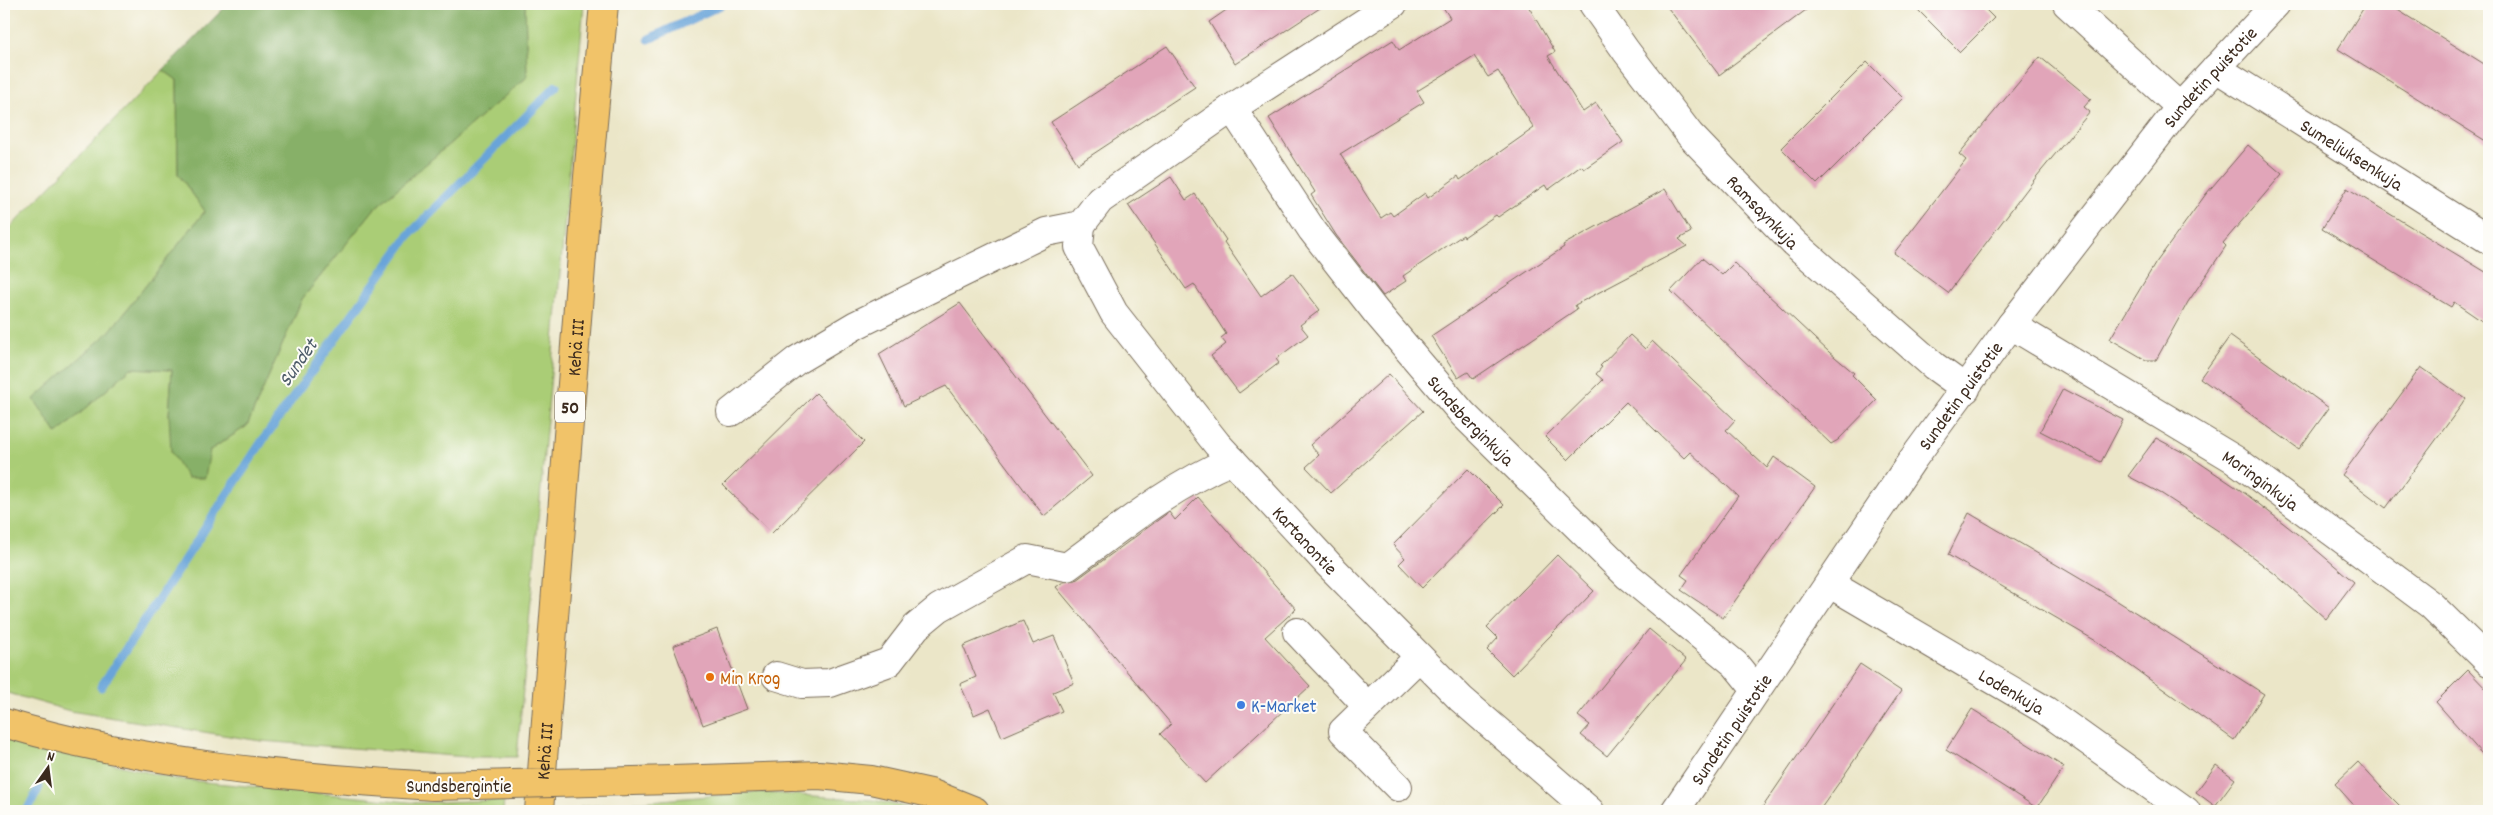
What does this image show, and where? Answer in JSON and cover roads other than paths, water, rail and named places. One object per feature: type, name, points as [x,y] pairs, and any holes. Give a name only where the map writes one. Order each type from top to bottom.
[{"type":"main road","name":"Kehä III","points":[[539,811],[588,177],[604,4]]},
{"type":"main road","name":"Sundsbergintie","points":[[4,723],[51,737],[194,763],[315,779],[432,786],[582,784],[819,774],[871,780],[930,793],[975,811]]},
{"type":"street","points":[[731,412],[797,360],[856,325],[1046,232],[1082,225],[1100,200],[1232,108],[1393,4]]},
{"type":"street","name":"Ramsaynkuja","points":[[1593,4],[1626,52],[1690,135],[1794,242],[1934,366],[1966,389]]},
{"type":"street","points":[[2067,4],[2180,107]]},
{"type":"street","name":"Sundetin puistotie","points":[[1674,811],[1830,584],[1913,459],[1966,389],[2011,324],[2180,107],[2276,4]]},
{"type":"street","name":"Sumeliuksenkuja","points":[[2216,68],[2489,240]]},
{"type":"street","name":"Sundsberginkuja","points":[[1232,108],[1312,230],[1376,312],[1464,414],[1628,576],[1735,664],[1756,690]]},
{"type":"street","name":"Kartanontie","points":[[1082,225],[1080,247],[1114,313],[1216,444],[1329,565],[1461,699],[1590,811]]},
{"type":"street","name":"Moringinkuja","points":[[2011,324],[2234,459],[2431,605],[2489,662]]},
{"type":"street","points":[[776,676],[802,684],[830,682],[889,662],[916,627],[939,608],[1027,560],[1067,567],[1150,505],[1198,474],[1232,460]]},
{"type":"street","name":"Lodenkuja","points":[[1830,584],[2045,710],[2186,811]]},
{"type":"street","points":[[1297,632],[1367,706]]},
{"type":"street","points":[[1398,787],[1343,731],[1419,657]]},
{"type":"waterway","name":"Sundet","points":[[649,39],[723,4]]},
{"type":"waterway","name":"Sundet","points":[[101,687],[263,440],[409,235],[556,86]]},
{"type":"waterway","name":"Sundet","points":[[27,811],[39,787]]},
{"type":"place","name":"Min Krog","points":[[710,677]]},
{"type":"place","name":"K-Market","points":[[1241,705]]}]
